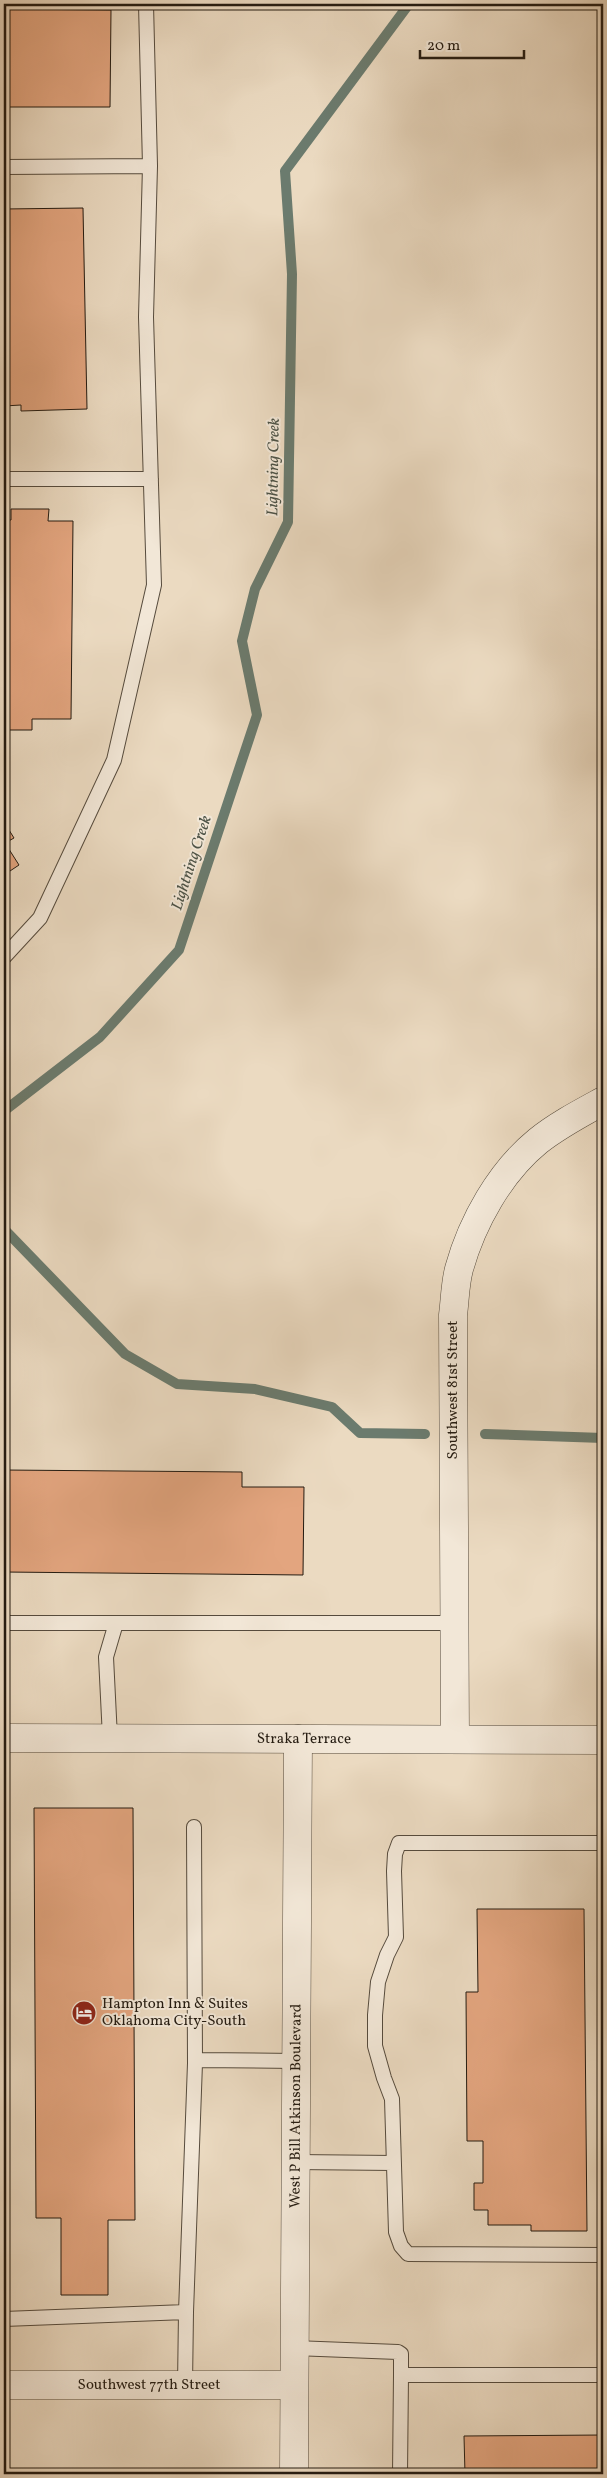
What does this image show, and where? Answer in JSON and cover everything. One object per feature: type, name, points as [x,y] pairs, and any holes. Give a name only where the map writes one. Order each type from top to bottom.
[{"type":"street","name":"Southwest 81st Street","points":[[455,1739],[452,1315],[459,1270],[476,1225],[496,1189],[512,1167],[538,1141],[603,1101]]},
{"type":"street","name":"Straka Terrace","points":[[4,1738],[603,1740]]},
{"type":"street","name":"West P Bill Atkinson Boulevard","points":[[294,2474],[298,1739]]},
{"type":"street","name":"Southwest 77th Street","points":[[4,2385],[294,2384]]},
{"type":"lane","points":[[4,957],[40,918],[114,760],[154,585],[146,317],[150,166],[146,4]]},
{"type":"lane","points":[[4,167],[150,166]]},
{"type":"lane","points":[[4,479],[151,479]]},
{"type":"lane","points":[[4,1623],[454,1623]]},
{"type":"lane","points":[[110,1738],[106,1657],[116,1623]]},
{"type":"lane","points":[[185,2384],[195,2060],[194,1826]]},
{"type":"lane","points":[[603,1843],[399,1843],[395,1854],[394,1871],[396,1937],[387,1955],[378,1982],[375,2015],[375,2046],[392,2099],[396,2232],[401,2246],[408,2254],[603,2255]]},
{"type":"lane","points":[[195,2060],[296,2061]]},
{"type":"lane","points":[[296,2162],[394,2163]]},
{"type":"lane","points":[[4,2319],[186,2312]]},
{"type":"lane","points":[[294,2348],[398,2352],[401,2354],[400,2474]]},
{"type":"lane","points":[[401,2375],[603,2375]]},
{"type":"building","points":[[4,9],[111,10],[110,107],[4,107]]},
{"type":"building","points":[[83,208],[87,409],[21,411],[21,405],[4,406],[4,209]]},
{"type":"building","points":[[11,509],[49,509],[48,521],[73,521],[71,719],[32,719],[32,730],[8,730],[9,719],[4,719],[4,520],[11,520]]},
{"type":"building","points":[[4,822],[14,838],[5,843],[19,865],[4,875]]},
{"type":"building","points":[[4,1470],[242,1472],[242,1487],[304,1487],[303,1575],[4,1572]]},
{"type":"building","name":"Hampton Inn & Suites Oklahoma City-South","points":[[34,1808],[133,1808],[135,2220],[108,2220],[108,2295],[61,2295],[61,2218],[36,2218]]},
{"type":"building","points":[[477,1909],[584,1909],[587,2231],[531,2231],[531,2225],[488,2225],[488,2210],[474,2210],[474,2183],[483,2183],[483,2141],[467,2141],[466,1992],[478,1992]]},
{"type":"building","points":[[603,2435],[603,2474],[465,2474],[464,2436]]},
{"type":"waterway","name":"Lightning Creek","points":[[4,1111],[100,1037],[179,950],[257,715],[242,641],[255,589],[288,522],[292,274],[285,171],[409,4]]},
{"type":"waterway","points":[[4,1229],[125,1354],[177,1384],[255,1389],[332,1407],[360,1433],[425,1434]]},
{"type":"waterway","points":[[485,1434],[603,1438]]},
{"type":"place","name":"Hampton Inn & Suites Oklahoma City-South","points":[[84,2013]]}]
